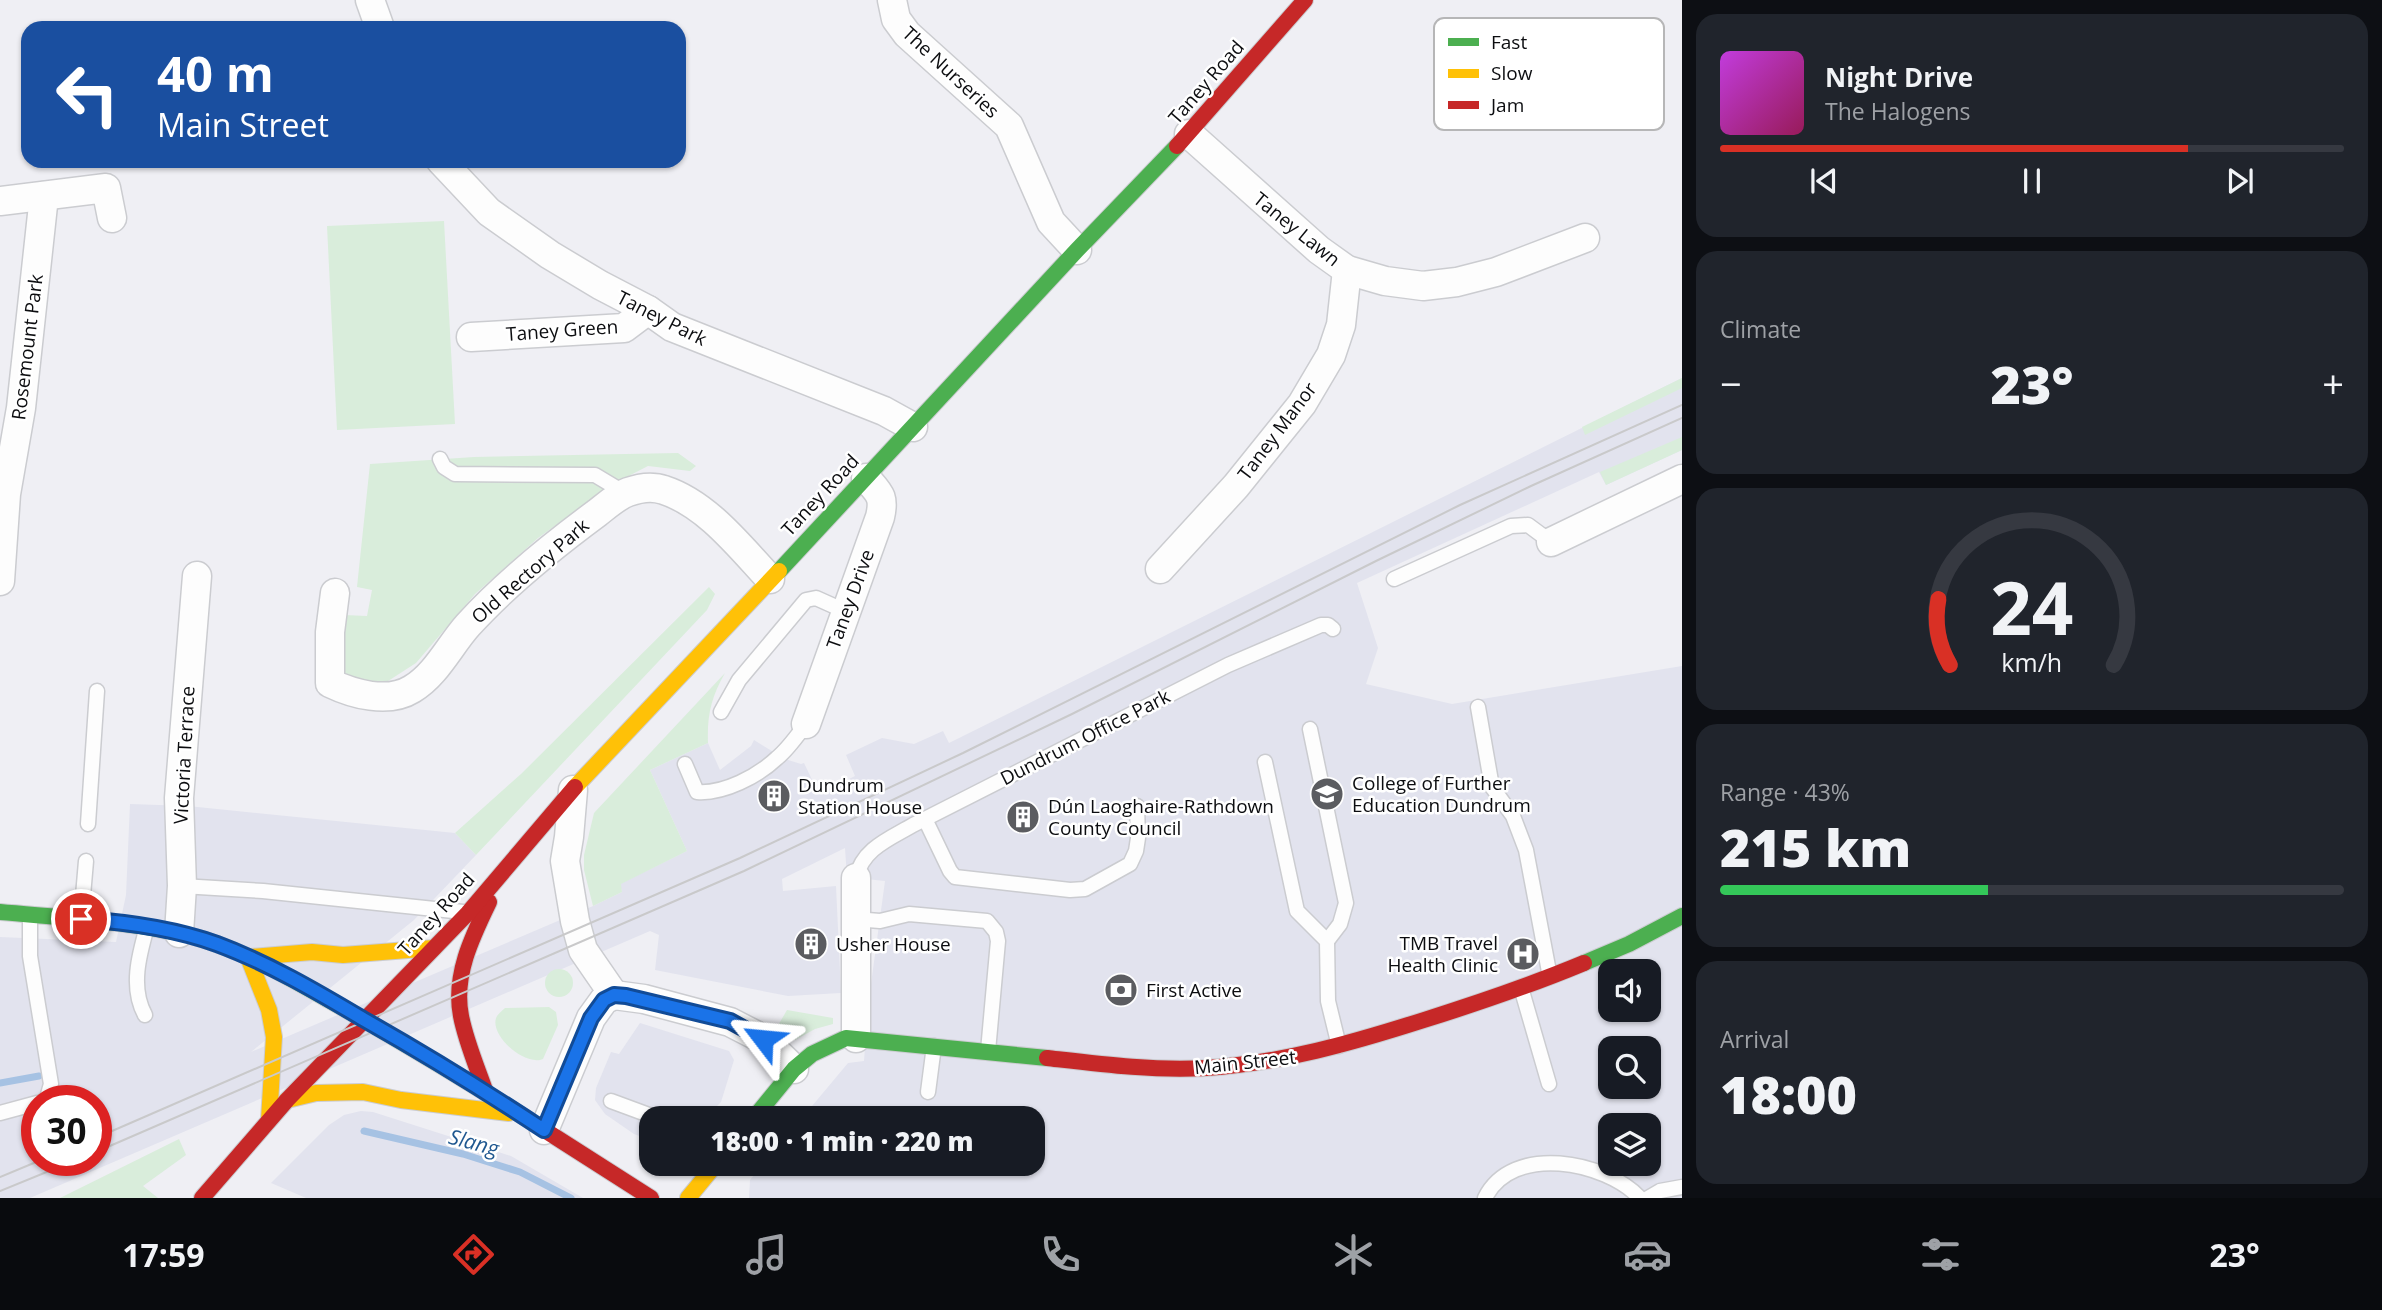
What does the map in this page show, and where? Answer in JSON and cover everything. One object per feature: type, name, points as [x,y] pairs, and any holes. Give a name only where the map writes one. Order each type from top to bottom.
[{"type":"main road","name":"Taney Road","points":[[202,1198],[287,1100],[468,913],[573,790],[1077,250],[1189,134],[1305,0]]},
{"type":"main road","points":[[486,1093],[464,1031],[458,1001],[463,970],[481,918],[511,861]]},
{"type":"main road","points":[[0,912],[148,926],[216,944],[248,957],[366,1020],[651,1198]]},
{"type":"main road","name":"Main Street","points":[[764,1106],[794,1069],[812,1054],[828,1044],[846,1038],[934,1045],[1092,1064],[1169,1069],[1288,1059],[1340,1047],[1550,979],[1629,944],[1682,916]]},
{"type":"main road","points":[[248,957],[312,952],[343,955],[434,948]]},
{"type":"main road","points":[[248,957],[269,1010],[274,1037],[269,1120]]},
{"type":"main road","points":[[287,1100],[316,1093],[363,1092],[401,1100],[518,1113]]},
{"type":"main road","points":[[688,1198],[706,1176]]},
{"type":"street","points":[[370,0],[378,21]]},
{"type":"street","name":"The Nurseries","points":[[892,0],[896,19],[907,34],[1009,126],[1051,222],[1077,250]]},
{"type":"street","name":"Taney Lawn","points":[[1189,134],[1319,250],[1347,270],[1385,281],[1423,286],[1457,282],[1496,272],[1585,238]]},
{"type":"street","name":"Taney Park","points":[[448,168],[489,212],[550,255],[648,310],[672,327],[884,411],[913,426]]},
{"type":"street","points":[[0,201],[106,188],[112,218]]},
{"type":"street","name":"Rosemount Park","points":[[0,580],[6,494],[21,408],[44,196]]},
{"type":"street","name":"Taney Manor","points":[[1160,569],[1236,486],[1302,404],[1331,355],[1341,325],[1347,270]]},
{"type":"street","name":"Taney Green","points":[[471,337],[624,328],[648,310]]},
{"type":"street","name":"Taney Drive","points":[[806,724],[882,506],[881,495],[866,478]]},
{"type":"street","points":[[1551,542],[1682,479]]},
{"type":"street","name":"Old Rectory Park","points":[[335,593],[330,632],[330,683],[346,690],[386,697],[411,690],[430,672],[468,625],[514,580],[565,536],[625,493],[644,488],[663,489],[691,503],[723,530],[770,579]]},
{"type":"street","name":"Victoria Terrace","points":[[179,933],[182,886],[178,798],[197,576]]},
{"type":"street","points":[[573,790],[565,861],[575,921],[586,956],[614,995]]},
{"type":"street","points":[[856,878],[856,1038]]},
{"type":"street","points":[[544,1130],[591,1018],[604,1000],[614,995],[644,999],[730,1021],[763,1039],[794,1069]]},
{"type":"lane","points":[[440,459],[444,467],[456,474],[595,475],[625,493]]},
{"type":"lane","points":[[1394,579],[1511,526],[1528,525],[1551,542]]},
{"type":"lane","points":[[722,712],[739,680],[806,600],[816,598],[845,611]]},
{"type":"lane","name":"Dundrum Office Park","points":[[856,878],[859,865],[875,847],[925,819],[1228,665],[1321,625],[1333,629]]},
{"type":"lane","points":[[88,824],[97,691]]},
{"type":"lane","points":[[1478,707],[1492,787],[1513,816],[1526,850],[1550,979]]},
{"type":"lane","points":[[685,764],[697,792],[721,790],[766,768],[780,756],[806,724]]},
{"type":"lane","points":[[1310,729],[1346,902],[1340,924],[1327,941],[1328,1001],[1340,1047]]},
{"type":"lane","points":[[1265,762],[1297,911],[1327,941]]},
{"type":"lane","points":[[925,819],[955,877],[1078,891],[1130,864],[1138,838],[1137,806]]},
{"type":"lane","points":[[81,919],[86,861]]},
{"type":"lane","points":[[182,886],[263,891],[468,913]]},
{"type":"lane","points":[[31,914],[30,956],[51,1085]]},
{"type":"lane","points":[[855,919],[880,921],[909,914],[986,921],[992,925],[998,941],[988,1052]]},
{"type":"lane","points":[[145,1015],[138,997],[137,968],[148,926]]},
{"type":"lane","points":[[1522,989],[1549,1084]]},
{"type":"lane","points":[[928,1092],[934,1045]]},
{"type":"lane","points":[[611,1101],[639,1111]]},
{"type":"lane","points":[[0,1113],[21,1107]]},
{"type":"lane","points":[[1485,1198],[1494,1182],[1507,1173],[1533,1166],[1567,1163],[1608,1174],[1628,1185],[1640,1198]]},
{"type":"lane","points":[[1647,1198],[1660,1191],[1682,1187]]},
{"type":"shaded area","points":[[1682,378],[1682,450],[1606,485],[1599,472],[1357,583],[1378,648],[1366,684],[1452,704],[1682,666],[1682,1198],[749,1198],[750,1180],[753,1176],[1045,1176],[1045,1106],[812,1106],[848,1063],[864,1061],[868,1006],[885,881],[847,877],[845,848],[782,879],[783,891],[836,886],[841,993],[788,996],[655,970],[659,935],[650,931],[112,1163],[112,1085],[21,1085],[21,1176],[81,1176],[30,1198],[0,1198],[0,937],[116,942],[126,895],[130,804],[188,806],[455,833],[476,855],[414,920],[251,1052],[593,906],[622,892],[620,884],[687,851],[650,770],[708,743],[720,770],[751,746],[754,740],[785,759],[804,763],[819,794],[855,776],[846,755],[882,738],[914,744],[943,731],[949,743]]},
{"type":"shaded area","points":[[640,1023],[729,1051],[734,1060],[721,1102],[717,1106],[639,1106],[639,1136],[605,1114],[595,1100],[596,1088],[611,1052],[619,1054]]},
{"type":"shaded area","points":[[361,1111],[373,1112],[511,1156],[583,1198],[306,1198],[271,1183],[329,1125],[344,1115]]},
{"type":"green space","points":[[444,221],[455,424],[337,430],[327,226]]},
{"type":"green space","points":[[1682,378],[1682,388],[1585,435],[1582,427]]},
{"type":"green space","points":[[1682,437],[1682,450],[1606,485],[1600,472]]},
{"type":"green space","points":[[678,453],[696,466],[690,471],[648,466],[613,484],[538,538],[475,594],[416,663],[385,683],[359,682],[339,677],[344,615],[367,616],[372,590],[357,587],[370,464],[474,457]]},
{"type":"green space","points":[[709,587],[715,594],[707,610],[476,855],[455,833],[521,774]]},
{"type":"green space","points":[[725,673],[711,707],[708,743],[650,770],[687,851],[621,884],[622,892],[593,906],[584,870],[584,855],[594,813]]},
{"type":"green space","points":[[559,969],[569,973],[573,983],[569,993],[559,997],[549,993],[545,983],[549,973]]},
{"type":"green space","points":[[549,1007],[556,1012],[558,1025],[543,1059],[535,1060],[518,1054],[502,1040],[495,1023],[497,1016],[505,1008]]},
{"type":"green space","points":[[787,1010],[833,1018],[833,1024],[815,1029],[795,1040],[776,1029]]},
{"type":"green space","points":[[179,1139],[186,1155],[143,1186],[158,1198],[60,1198],[104,1176],[112,1176],[112,1172]]},
{"type":"waterway","name":"Slang","points":[[0,1083],[39,1076]]},
{"type":"waterway","name":"Slang","points":[[364,1131],[463,1154],[520,1172],[571,1198]]},
{"type":"tram line","points":[[112,1131],[740,858],[963,753],[1460,505],[1682,405]]},
{"type":"tram line","points":[[112,1145],[744,871],[1072,714],[1531,486],[1682,418]]},
{"type":"tram line","points":[[0,1177],[21,1168]]},
{"type":"tram line","points":[[0,1191],[37,1176]]},
{"type":"traffic: fast","points":[[779,571],[1177,146]]},
{"type":"traffic: fast","points":[[0,912],[147,927],[213,942],[264,964],[313,991],[521,1115]]},
{"type":"traffic: fast","points":[[1584,963],[1629,944],[1682,916]]},
{"type":"traffic: fast","points":[[764,1106],[794,1069],[812,1054],[846,1038],[1047,1058]]},
{"type":"traffic: slow","points":[[575,787],[779,571]]},
{"type":"traffic: slow","points":[[251,957],[312,952],[343,955],[434,948]]},
{"type":"traffic: slow","points":[[248,957],[269,1010],[274,1037],[269,1120]]},
{"type":"traffic: slow","points":[[287,1100],[316,1093],[363,1092],[401,1100],[509,1113]]},
{"type":"traffic: slow","points":[[688,1198],[706,1176]]},
{"type":"traffic: jam","points":[[1177,146],[1305,0]]},
{"type":"traffic: jam","points":[[202,1198],[287,1100],[468,913],[575,787]]},
{"type":"traffic: jam","points":[[486,1093],[466,1035],[459,1001],[466,957],[489,902]]},
{"type":"traffic: jam","points":[[1047,1058],[1166,1069],[1262,1062],[1316,1051],[1397,1028],[1584,963]]},
{"type":"traffic: jam","points":[[521,1115],[651,1198]]},
{"type":"place","name":"College of Further Education Dundrum","points":[[1327,794]]},
{"type":"place","name":"Dundrum Station House","points":[[774,796]]},
{"type":"place","name":"Dún Laoghaire-Rathdown County Council","points":[[1023,817]]},
{"type":"place","name":"Usher House","points":[[811,944]]},
{"type":"place","name":"TMB Travel Health Clinic","points":[[1523,954]]},
{"type":"place","name":"First Active","points":[[1121,990]]},
{"type":"route","points":[[81,919],[128,922],[157,928],[198,938],[248,957],[411,1046],[544,1130],[591,1018],[608,997],[626,996],[730,1021],[763,1039]]}]
